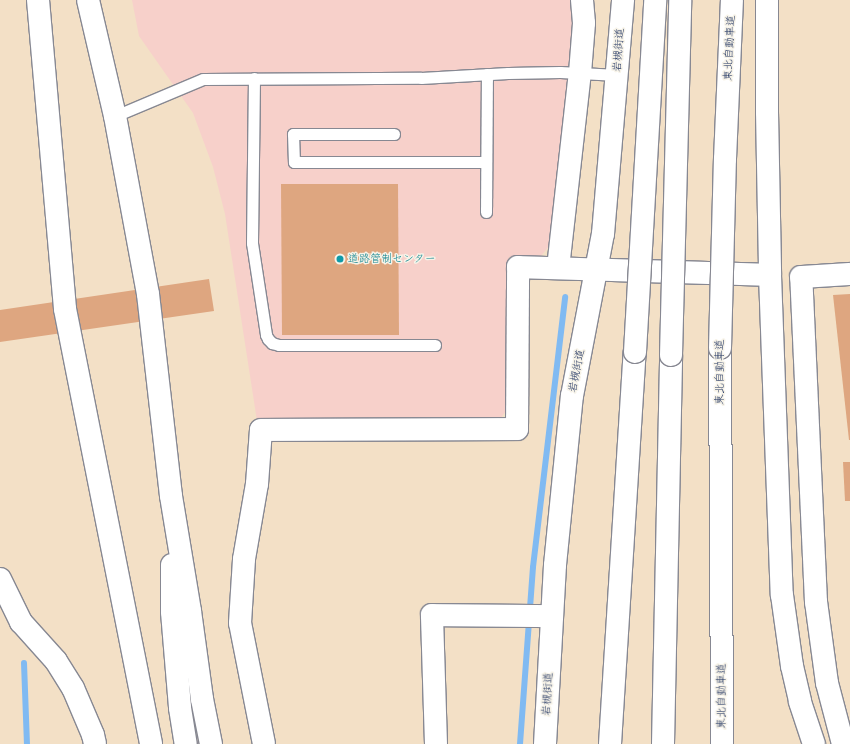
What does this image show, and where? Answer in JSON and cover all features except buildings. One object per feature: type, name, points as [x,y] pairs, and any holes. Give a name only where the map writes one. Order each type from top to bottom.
[{"type":"main road","points":[[558,268],[580,73],[584,23],[582,0]]},
{"type":"main road","name":"岩槻街道","points":[[545,744],[555,565],[572,396],[603,234],[618,75],[623,0]]},
{"type":"main road","points":[[610,744],[635,352],[655,0]]},
{"type":"main road","points":[[663,744],[680,0]]},
{"type":"main road","name":"東北自動車道","points":[[722,744],[720,348],[724,159],[732,0]]},
{"type":"main road","points":[[767,0],[767,112],[770,275],[782,595],[793,673],[800,702],[814,744]]},
{"type":"main road","points":[[88,1],[115,116],[148,294],[171,496],[190,611],[202,699],[211,744]]},
{"type":"main road","points":[[37,6],[65,308],[151,744]]},
{"type":"main road","points":[[264,744],[240,623],[244,558],[257,484],[261,430],[517,429],[518,267],[770,275]]},
{"type":"main road","points":[[843,744],[827,683],[816,602],[801,277],[850,274]]},
{"type":"main road","points":[[171,496],[172,612],[180,708],[186,744]]},
{"type":"main road","points":[[0,579],[21,622],[56,661],[73,688],[93,735],[95,744]]},
{"type":"main road","points":[[722,595],[736,744]]},
{"type":"main road","points":[[436,744],[432,615],[552,616]]},
{"type":"lane","points":[[115,116],[203,79],[421,78],[487,74],[580,73],[618,75]]},
{"type":"lane","points":[[486,212],[487,74]]},
{"type":"lane","points":[[254,78],[252,243],[268,339],[272,343],[279,345],[435,346]]},
{"type":"lane","points":[[394,134],[293,134],[294,162],[486,162]]},
{"type":"shaded area","points":[[132,0],[571,0],[575,31],[549,246],[541,256],[509,257],[509,407],[500,419],[257,421],[225,214],[213,167],[193,113],[139,36]]},
{"type":"waterway","points":[[520,744],[533,567],[565,297]]},
{"type":"waterway","points":[[24,663],[27,744]]},
{"type":"place","name":"道路管制センター","points":[[340,259]]}]
